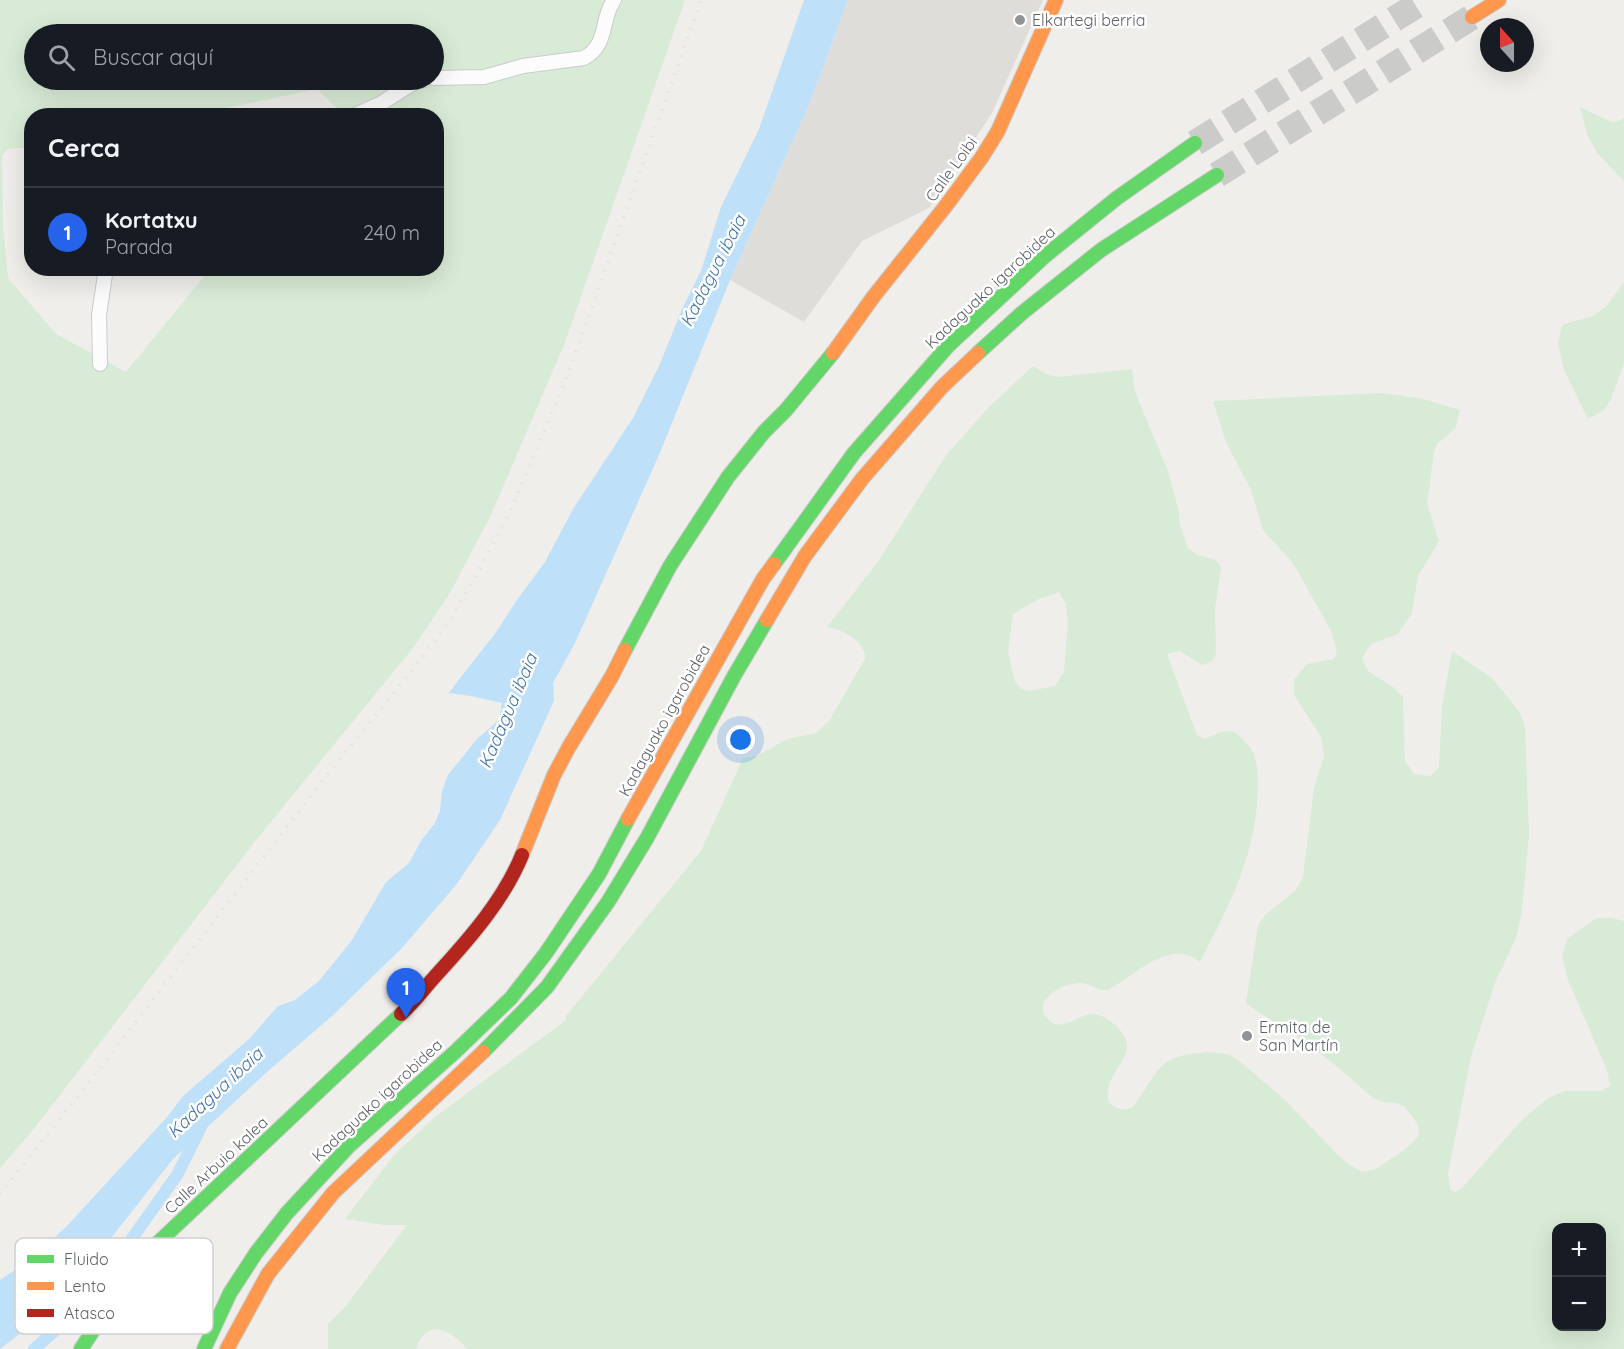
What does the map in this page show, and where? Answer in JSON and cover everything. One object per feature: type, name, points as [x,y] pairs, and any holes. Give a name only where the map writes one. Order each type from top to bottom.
[{"type":"main road","name":"Calle Loibi","points":[[393,1021],[428,986],[458,951],[501,896],[514,875],[559,765],[612,676],[670,566],[728,477],[844,339],[874,296],[982,157],[998,131],[1056,0]]},
{"type":"main road","points":[[1472,17],[1499,0]]},
{"type":"main road","name":"Kadaguako igarobidea","points":[[213,1330],[230,1293],[256,1253],[287,1213],[370,1126],[455,1052],[510,998],[546,953],[599,874],[763,579],[854,453],[949,345],[1045,256],[1116,198],[1195,143]]},
{"type":"main road","points":[[227,1349],[258,1289],[333,1193],[468,1068],[547,987],[608,902],[647,838],[734,676],[805,556],[862,479],[942,387],[1022,313],[1101,250],[1217,175]]},
{"type":"main road","name":"Calle Arbuio kalea","points":[[163,1238],[393,1021]]},
{"type":"main road","name":"Calle Arbuio kalea","points":[[81,1349],[91,1334]]},
{"type":"main road","name":"Kadaguako igarobidea","points":[[204,1349],[211,1334]]},
{"type":"street","points":[[444,78],[484,77],[524,66],[584,58],[598,45],[614,0]]},
{"type":"street","points":[[371,108],[402,90]]},
{"type":"street","points":[[100,364],[99,315],[105,276]]},
{"type":"shaded area","points":[[848,0],[1043,0],[992,113],[929,208],[862,241],[804,322],[730,280],[809,105]]},
{"type":"green space","points":[[0,0],[685,0],[564,345],[491,515],[450,593],[413,648],[256,840],[33,1130],[0,1168]]},
{"type":"green space","points":[[1580,107],[1614,123],[1624,118],[1624,181],[1598,154],[1588,137]]},
{"type":"green space","points":[[1624,282],[1624,363],[1611,399],[1604,410],[1588,419],[1564,370],[1558,343],[1562,326],[1595,315],[1609,302]]},
{"type":"green space","points":[[1033,366],[1046,374],[1059,377],[1132,369],[1135,392],[1168,471],[1179,512],[1180,525],[1188,548],[1197,555],[1216,560],[1221,568],[1215,609],[1216,653],[1213,661],[1202,665],[1180,651],[1167,654],[1197,735],[1205,739],[1228,731],[1233,732],[1251,749],[1256,760],[1257,772],[1256,813],[1240,878],[1200,962],[1189,955],[1165,956],[1153,961],[1108,990],[1101,990],[1082,983],[1070,984],[1051,993],[1044,1003],[1044,1013],[1051,1022],[1057,1024],[1068,1023],[1086,1015],[1097,1015],[1109,1020],[1122,1032],[1127,1042],[1126,1052],[1108,1090],[1109,1102],[1117,1108],[1133,1107],[1158,1070],[1172,1059],[1207,1052],[1228,1054],[1284,1099],[1339,1156],[1362,1172],[1376,1169],[1404,1150],[1417,1138],[1418,1125],[1405,1107],[1373,1098],[1305,1041],[1246,1003],[1258,925],[1266,914],[1295,891],[1303,877],[1314,788],[1324,756],[1321,737],[1294,695],[1294,680],[1307,664],[1334,659],[1337,651],[1331,631],[1293,563],[1263,530],[1251,490],[1226,442],[1213,401],[1381,393],[1419,398],[1460,410],[1455,429],[1437,444],[1434,452],[1427,504],[1439,541],[1418,576],[1412,613],[1398,634],[1371,644],[1362,658],[1368,671],[1393,687],[1403,697],[1405,761],[1414,774],[1431,776],[1439,767],[1442,707],[1452,651],[1492,678],[1519,711],[1525,727],[1529,834],[1522,910],[1516,938],[1495,983],[1471,1057],[1448,1174],[1450,1190],[1455,1192],[1463,1187],[1522,1120],[1548,1098],[1564,1091],[1601,1091],[1610,1086],[1607,1070],[1568,980],[1562,955],[1568,938],[1597,918],[1624,921],[1624,1349],[467,1349],[454,1336],[439,1330],[432,1330],[420,1339],[416,1349],[328,1349],[328,1324],[346,1306],[407,1225],[384,1225],[345,1219],[394,1155],[435,1117],[566,1020],[566,1016],[701,851],[743,758],[757,756],[787,739],[816,733],[829,721],[866,657],[861,646],[851,637],[827,627],[877,563],[947,454],[989,407]],"holes":[[[1059,592],[1066,604],[1068,623],[1064,672],[1055,686],[1029,691],[1022,689],[1015,682],[1008,652],[1013,614],[1039,599]]]},
{"type":"water","name":"Kadagua ibaia","points":[[804,0],[848,0],[809,105],[730,280],[659,455],[575,643],[553,683],[554,701],[500,820],[456,885],[402,948],[332,1016],[267,1072],[173,1159],[111,1238],[54,1238],[168,1116],[183,1096],[248,1040],[278,1006],[295,1000],[319,981],[352,940],[386,882],[409,863],[421,841],[435,823],[448,775],[477,739],[499,720],[502,703],[449,693],[494,635],[545,562],[573,509],[633,418],[701,271],[721,207],[759,129]]},
{"type":"water","points":[[15,1270],[15,1334],[19,1334],[0,1349],[0,1280]]},
{"type":"waterway","name":"Kadagua ibaia","points":[[132,1238],[177,1175],[201,1127]]},
{"type":"waterway","points":[[34,1349],[51,1334]]},
{"type":"tunnel","points":[[1195,143],[1425,0]]},
{"type":"tunnel","points":[[1217,175],[1472,17]]},
{"type":"railway","points":[[0,1194],[324,779],[424,655],[450,620],[472,583],[510,512],[568,374],[701,0]]},
{"type":"traffic: fast","points":[[774,564],[854,453],[949,345],[1045,256],[1117,198],[1195,143]]},
{"type":"traffic: fast","points":[[978,353],[1022,313],[1101,250],[1217,175]]},
{"type":"traffic: fast","points":[[625,650],[670,566],[728,477],[833,353]]},
{"type":"traffic: fast","points":[[483,1052],[547,987],[608,902],[647,838],[734,676],[767,620]]},
{"type":"traffic: fast","points":[[213,1330],[230,1293],[256,1253],[287,1213],[349,1146],[455,1052],[511,998],[546,953],[599,874],[628,819]]},
{"type":"traffic: fast","points":[[163,1238],[401,1014]]},
{"type":"traffic: fast","points":[[81,1349],[91,1334]]},
{"type":"traffic: fast","points":[[204,1349],[211,1334]]},
{"type":"traffic: slow","points":[[833,353],[874,296],[982,157],[998,131],[1056,0]]},
{"type":"traffic: slow","points":[[1472,17],[1499,0]]},
{"type":"traffic: slow","points":[[767,620],[805,556],[862,479],[942,387],[978,353]]},
{"type":"traffic: slow","points":[[628,819],[763,579],[774,564]]},
{"type":"traffic: slow","points":[[522,855],[554,775],[625,650]]},
{"type":"traffic: slow","points":[[227,1349],[268,1274],[333,1193],[483,1052]]},
{"type":"traffic: jam","points":[[401,1014],[486,917],[506,887],[522,855]]},
{"type":"place","name":"Elkartegi berria","points":[[1020,20]]},
{"type":"place","name":"Kortatxu","points":[[406,1018]]},
{"type":"place","name":"Ermita de San Martín","points":[[1247,1036]]}]
